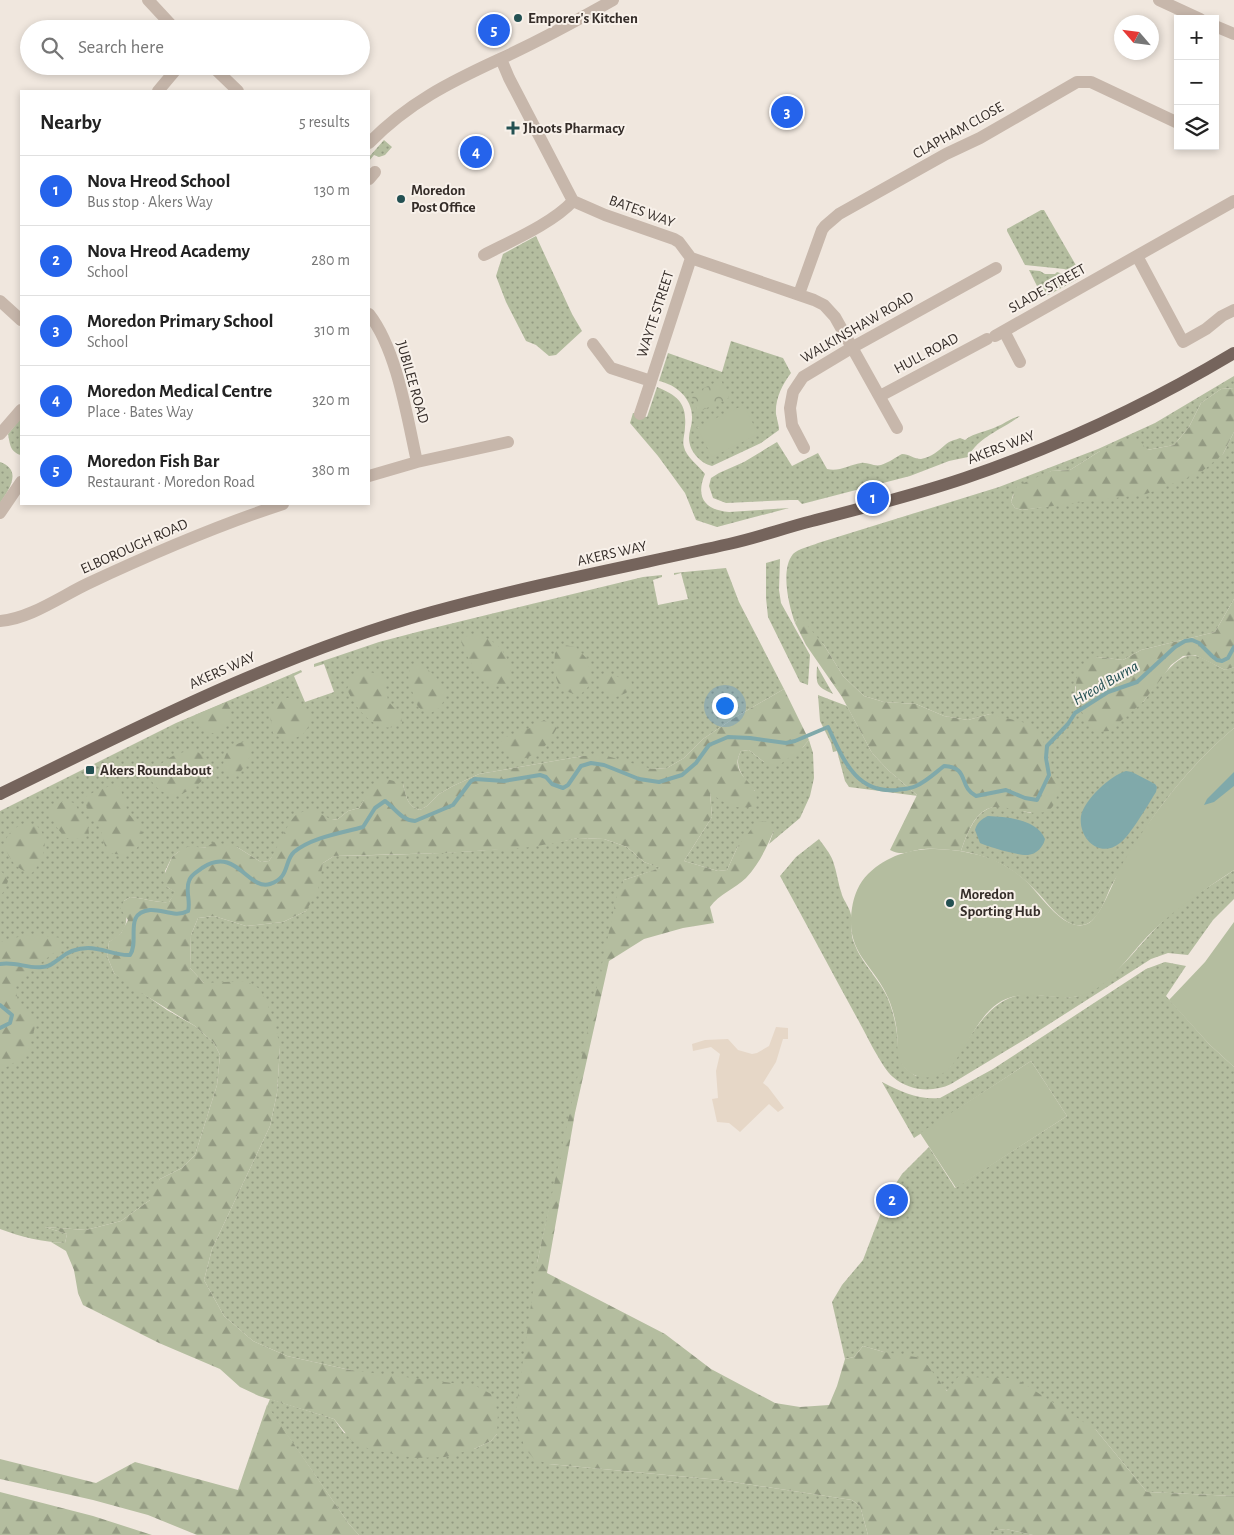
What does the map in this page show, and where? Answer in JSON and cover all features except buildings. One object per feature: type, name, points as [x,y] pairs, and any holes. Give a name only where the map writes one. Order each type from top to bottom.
[{"type":"main road","name":"AKERS WAY","points":[[0,794],[213,692],[333,643],[432,612],[655,559],[732,543],[904,497],[962,479],[1016,460],[1097,426],[1156,397],[1234,353]]},
{"type":"street","points":[[148,0],[166,20]]},
{"type":"street","points":[[370,142],[389,123],[429,94],[562,28],[613,0]]},
{"type":"street","points":[[1159,0],[1191,15]]},
{"type":"street","points":[[1219,28],[1234,34]]},
{"type":"street","points":[[484,256],[550,220],[574,201],[509,78],[501,59]]},
{"type":"street","points":[[159,90],[171,75]]},
{"type":"street","points":[[221,75],[237,90]]},
{"type":"street","name":"CLAPHAM CLOSE","points":[[799,294],[822,230],[831,220],[1077,82],[1091,82],[1174,121]]},
{"type":"street","name":"BATES WAY","points":[[574,201],[605,215],[674,239],[679,242],[691,258]]},
{"type":"street","name":"SLADE STREET","points":[[1020,362],[995,335],[1234,201]]},
{"type":"street","points":[[1136,256],[1183,342],[1234,310]]},
{"type":"street","points":[[691,258],[799,294],[819,302],[829,310],[853,347],[897,428]]},
{"type":"street","name":"WAYTE STREET","points":[[640,414],[691,258]]},
{"type":"street","name":"WALKINSHAW ROAD","points":[[804,448],[792,425],[790,408],[793,392],[804,377],[853,347],[996,268]]},
{"type":"street","points":[[0,301],[20,319]]},
{"type":"street","name":"JUBILEE ROAD","points":[[370,316],[381,333],[390,355],[417,462]]},
{"type":"street","name":"HULL ROAD","points":[[880,396],[995,335]]},
{"type":"street","name":"WAYTE STREET","points":[[592,344],[611,368],[650,381]]},
{"type":"street","points":[[0,434],[20,411]]},
{"type":"street","points":[[370,476],[417,462],[508,442]]},
{"type":"street","points":[[0,513],[20,483]]},
{"type":"street","name":"ELBOROUGH ROAD","points":[[0,621],[19,618],[87,584],[178,543],[281,505]]},
{"type":"green space","points":[[384,140],[392,147],[385,155],[379,157],[374,155],[370,160],[370,156]]},
{"type":"green space","points":[[1044,210],[1081,274],[1064,269],[1025,265],[1007,229]]},
{"type":"green space","points":[[536,236],[572,314],[582,331],[556,355],[549,356],[536,345],[526,341],[506,302],[496,276],[503,254]]},
{"type":"green space","points":[[1029,270],[1040,271],[1045,274],[1055,274],[1057,272],[1078,279],[1043,298]]},
{"type":"green space","points":[[731,341],[783,358],[791,373],[782,387],[778,398],[776,414],[779,430],[761,443],[712,466],[699,459],[689,443],[692,412],[687,399],[672,386],[659,381],[668,353],[722,372]]},
{"type":"green space","points":[[1234,376],[1234,388],[1221,389],[1201,403],[1189,427],[1174,445],[1147,450],[1100,451],[1070,470],[1051,471],[1013,495],[1011,502],[1015,508],[1022,510],[1069,503],[1223,454],[1234,432],[1234,599],[1215,632],[1141,650],[1123,660],[1097,657],[1075,687],[1076,701],[1143,702],[1174,664],[1189,655],[1197,656],[1225,670],[1234,667],[1234,728],[1198,762],[1165,801],[1125,862],[1094,919],[1084,925],[1072,924],[1058,915],[1030,885],[1004,865],[961,851],[974,822],[992,807],[1000,806],[1031,813],[1049,775],[1048,753],[990,714],[968,720],[944,716],[916,704],[884,702],[864,696],[843,676],[824,645],[797,619],[795,623],[790,607],[786,578],[789,561],[793,554],[818,543],[999,487],[1098,449],[1155,423]]},
{"type":"green space","points":[[721,380],[729,398],[698,412],[691,394]]},
{"type":"green space","points":[[657,387],[676,397],[683,406],[685,430],[683,442],[685,451],[705,474],[701,489],[704,501],[708,505],[721,511],[729,512],[789,508],[717,527],[696,520],[685,493],[658,456],[630,423],[633,413],[647,417]]},
{"type":"green space","points":[[1234,388],[1234,432],[1223,454],[1200,473],[1146,494],[1022,510],[1015,508],[1011,502],[1017,486],[1051,471],[1070,470],[1100,451],[1126,439],[1139,440],[1147,450],[1174,445],[1189,427],[1201,403],[1221,389]]},
{"type":"green space","points":[[744,405],[758,434],[712,457],[697,427]]},
{"type":"green space","points":[[1020,416],[985,438],[968,457],[949,461],[910,476],[802,504],[798,500],[726,503],[713,498],[709,486],[711,478],[744,462],[777,442],[792,466],[818,453],[827,469],[831,470],[861,463],[878,465],[886,463],[902,454],[918,459],[925,458],[950,442],[960,438],[965,440]]},
{"type":"green space","points":[[20,419],[20,455],[13,450],[8,434]]},
{"type":"green space","points":[[0,462],[11,470],[12,481],[0,503]]},
{"type":"green space","points":[[780,559],[779,590],[781,603],[810,655],[808,685],[800,682],[768,617],[766,563]]},
{"type":"green space","points":[[726,568],[739,602],[784,689],[734,718],[703,739],[684,758],[667,768],[652,769],[583,756],[479,774],[439,794],[420,810],[410,803],[403,784],[364,800],[359,808],[348,811],[338,819],[332,820],[276,851],[269,861],[261,862],[237,847],[194,848],[178,852],[172,857],[165,871],[167,887],[176,892],[169,902],[130,897],[124,901],[126,925],[116,938],[109,942],[107,956],[114,973],[167,1010],[195,1026],[214,1043],[220,1055],[217,1085],[195,1155],[182,1168],[160,1179],[150,1200],[121,1221],[86,1230],[45,1227],[67,1234],[65,1243],[32,1239],[0,1229],[0,811],[176,723],[301,670],[302,672],[294,676],[305,702],[334,692],[324,664],[314,667],[314,664],[379,642],[643,577],[662,575],[662,577],[653,580],[658,605],[688,599],[681,573],[674,575],[674,573]]},
{"type":"green space","points":[[1234,599],[1234,667],[1225,670],[1195,655],[1183,656],[1171,665],[1143,702],[1109,731],[1094,732],[1077,702],[1076,689],[1079,669],[1097,657],[1123,660],[1141,650],[1215,632]]},
{"type":"green space","points":[[800,617],[824,645],[843,676],[864,696],[884,702],[916,704],[944,716],[968,720],[990,714],[1026,723],[1042,738],[1048,753],[1049,775],[1061,780],[1053,806],[1047,811],[1040,813],[1003,807],[987,809],[977,817],[967,834],[961,851],[929,849],[899,853],[890,850],[917,795],[888,770],[872,753],[842,697],[806,645],[795,623]]},
{"type":"green space","points":[[472,634],[489,640],[502,650],[509,665],[511,683],[503,686],[495,685],[479,674],[467,656],[461,639]]},
{"type":"green space","points":[[564,645],[576,647],[588,660],[590,675],[588,687],[581,694],[566,691],[561,687],[555,675],[555,652]]},
{"type":"green space","points":[[420,664],[437,678],[445,692],[446,698],[439,708],[431,713],[419,708],[409,681],[409,672],[412,665]]},
{"type":"green space","points":[[817,666],[833,694],[818,684]]},
{"type":"green space","points":[[361,670],[374,673],[385,680],[388,701],[401,716],[402,723],[393,727],[384,727],[376,724],[368,719],[356,705],[347,689],[353,676]]},
{"type":"green space","points":[[604,676],[615,676],[631,681],[633,687],[626,693],[616,697],[604,689],[599,680]]},
{"type":"green space","points":[[784,689],[809,740],[803,747],[778,766],[764,762],[749,750],[741,751],[738,757],[738,768],[754,789],[758,805],[750,807],[733,806],[710,793],[712,817],[684,861],[718,871],[727,870],[738,846],[757,822],[766,821],[774,830],[759,861],[746,878],[710,907],[714,923],[683,928],[644,939],[609,961],[575,1113],[547,1273],[665,1334],[711,1369],[775,1403],[800,1407],[829,1405],[845,1359],[854,1357],[863,1346],[884,1352],[922,1358],[947,1391],[958,1377],[1015,1378],[1096,1430],[1147,1492],[1234,1496],[1234,1535],[1033,1535],[1006,1529],[990,1531],[991,1535],[868,1535],[860,1506],[852,1500],[720,1480],[549,1464],[534,1459],[524,1447],[516,1409],[537,1263],[617,895],[624,880],[660,868],[644,862],[627,847],[604,839],[578,838],[523,848],[446,853],[334,856],[323,863],[318,890],[306,911],[283,922],[246,926],[214,916],[198,918],[191,935],[190,968],[204,983],[246,981],[260,989],[274,1019],[280,1047],[277,1093],[270,1126],[212,1249],[204,1280],[224,1316],[253,1341],[287,1356],[350,1370],[476,1386],[491,1394],[498,1412],[497,1434],[491,1441],[474,1449],[445,1457],[414,1458],[369,1449],[352,1441],[334,1419],[259,1396],[240,1387],[220,1369],[159,1343],[83,1305],[78,1293],[74,1270],[66,1251],[51,1242],[65,1243],[67,1234],[45,1227],[86,1230],[121,1221],[150,1200],[149,1194],[160,1179],[182,1168],[195,1155],[217,1085],[220,1055],[214,1043],[195,1026],[127,984],[114,973],[107,956],[109,942],[121,933],[128,920],[120,908],[124,901],[130,897],[169,902],[175,892],[167,887],[162,880],[172,857],[189,846],[205,848],[214,842],[237,847],[261,862],[269,861],[297,814],[313,810],[332,820],[338,819],[348,811],[359,808],[371,787],[379,780],[385,779],[403,784],[410,803],[420,810],[439,794],[479,774],[583,756],[607,756],[652,769],[667,768],[684,758],[703,739],[734,718]]},
{"type":"green space","points":[[818,695],[847,706],[872,753],[918,796],[849,787],[845,781],[837,751],[833,752],[831,743],[820,721]]},
{"type":"green space","points":[[294,697],[309,716],[310,725],[303,734],[292,740],[281,738],[273,733],[269,710],[280,700]]},
{"type":"green space","points":[[227,702],[231,710],[228,723],[214,733],[206,733],[199,726],[195,715]]},
{"type":"green space","points":[[544,720],[557,728],[542,749],[522,759],[512,758],[507,755],[500,744],[503,738],[530,728]]},
{"type":"green space","name":"Moredon Sporting Hub","points":[[1234,728],[1234,870],[1193,898],[1164,921],[1110,978],[1093,991],[1082,996],[1070,997],[1032,995],[1008,998],[997,1004],[983,1018],[947,1071],[941,1075],[927,1078],[914,1075],[908,1071],[898,1056],[896,1025],[889,1000],[883,987],[862,958],[853,937],[851,924],[853,903],[860,885],[868,874],[889,859],[911,851],[935,849],[976,854],[995,861],[1018,874],[1062,918],[1070,923],[1087,924],[1092,921],[1102,907],[1121,866],[1158,810],[1186,775]]},
{"type":"green space","points":[[809,740],[813,753],[814,778],[810,796],[800,818],[769,844],[774,830],[738,846],[727,870],[718,871],[684,861],[712,817],[710,793],[755,791],[739,768],[738,762],[741,751],[749,750],[764,762],[803,747]]},
{"type":"green space","points":[[250,741],[253,747],[244,768],[234,777],[228,774],[223,769],[227,752],[239,743]]},
{"type":"green space","points":[[195,750],[206,758],[211,770],[205,778],[190,790],[174,795],[166,793],[151,780],[158,768],[168,759],[174,755]]},
{"type":"green space","points":[[115,784],[120,787],[128,813],[139,826],[144,837],[138,847],[126,854],[109,853],[101,830],[88,810],[84,798]]},
{"type":"green space","points":[[65,800],[74,803],[88,825],[89,835],[80,839],[65,838],[55,825],[50,813],[53,807]]},
{"type":"green space","points":[[25,823],[36,825],[42,832],[45,845],[43,856],[32,873],[23,871],[16,866],[6,849],[6,839],[9,834]]},
{"type":"green space","points":[[578,838],[604,839],[627,847],[644,862],[661,868],[624,880],[537,1263],[549,1464],[720,1480],[852,1500],[860,1506],[868,1535],[359,1535],[349,1524],[267,1406],[270,1399],[334,1419],[344,1433],[474,1449],[491,1441],[497,1434],[350,1370],[287,1356],[253,1341],[224,1316],[204,1280],[212,1249],[270,1126],[277,1093],[280,1047],[223,983],[204,983],[190,968],[191,935],[198,918],[214,916],[246,926],[283,922],[306,911],[323,863],[334,856],[475,851],[540,845]]},
{"type":"green space","points":[[819,839],[833,861],[842,895],[851,915],[853,941],[863,960],[883,988],[890,1004],[902,1063],[916,1076],[950,1067],[980,1023],[998,1004],[1009,998],[1021,995],[1075,997],[1089,992],[1115,972],[1173,912],[1195,895],[1234,870],[1234,899],[1213,920],[1188,955],[1168,953],[1151,959],[951,1084],[936,1089],[913,1088],[899,1082],[884,1066],[780,876],[796,857]]},
{"type":"green space","points":[[0,871],[8,881],[5,890],[0,896]]},
{"type":"green space","points":[[1234,922],[1234,1067],[1209,1044],[1169,1000],[1205,962]]},
{"type":"green space","points":[[29,934],[62,938],[60,948],[15,985],[18,1001],[37,1020],[27,1055],[0,1071],[0,942]]},
{"type":"green space","points":[[1165,962],[1186,966],[1166,996],[1209,1044],[1234,1067],[1234,1496],[1147,1492],[1096,1430],[948,1391],[884,1352],[863,1346],[854,1357],[845,1359],[832,1302],[842,1285],[863,1260],[887,1197],[902,1174],[929,1147],[955,1188],[1067,1116],[1031,1061],[914,1138],[882,1082],[910,1094],[925,1098],[940,1098],[993,1069],[1146,969]]},
{"type":"green space","points":[[1031,1061],[1067,1116],[956,1188],[920,1133]]},
{"type":"green space","points":[[267,1405],[349,1524],[359,1535],[197,1535],[148,1515],[93,1500],[0,1479],[0,1459],[96,1483],[135,1462],[238,1490]]},
{"type":"green space","points":[[0,1492],[93,1516],[152,1535],[0,1535]]},
{"type":"green space","points":[[1006,1529],[1033,1535],[991,1535],[989,1531]]},
{"type":"shaded area","points":[[776,1027],[788,1028],[788,1039],[783,1039],[776,1062],[763,1083],[784,1108],[778,1112],[769,1104],[740,1132],[729,1123],[717,1122],[712,1099],[718,1098],[716,1071],[720,1054],[711,1047],[693,1051],[692,1044],[705,1040],[728,1039],[738,1050],[752,1054],[757,1053],[769,1046]]},
{"type":"water","points":[[1126,771],[1132,772],[1155,784],[1157,787],[1156,792],[1129,834],[1120,843],[1105,849],[1098,848],[1087,839],[1083,832],[1081,816],[1083,810],[1099,789],[1113,777]]},
{"type":"water","points":[[1234,772],[1234,786],[1214,802],[1204,805],[1207,799]]},
{"type":"water","points":[[988,816],[1012,818],[1028,823],[1041,832],[1045,839],[1043,845],[1034,853],[1024,855],[980,843],[975,830],[983,818]]},
{"type":"waterway","name":"Hreod Burna","points":[[0,964],[11,963],[32,967],[45,967],[69,952],[84,948],[94,948],[130,955],[133,949],[134,922],[137,916],[142,912],[150,910],[178,914],[188,911],[189,881],[192,875],[202,868],[214,862],[224,862],[233,865],[255,881],[262,884],[270,884],[281,878],[294,852],[318,839],[363,827],[375,808],[385,801],[402,816],[415,821],[453,805],[471,781],[475,779],[504,781],[540,775],[546,777],[552,784],[563,788],[568,785],[581,766],[591,763],[604,765],[639,779],[659,782],[682,775],[696,763],[709,745],[728,737],[786,743],[828,727],[852,772],[871,786],[883,790],[911,788],[924,782],[944,766],[957,770],[961,774],[967,788],[976,796],[1006,790],[1025,798],[1037,800],[1049,775],[1046,758],[1047,746],[1068,724],[1075,713],[1108,692],[1137,682],[1175,647],[1185,641],[1192,640],[1199,643],[1217,660],[1222,661],[1228,658],[1234,647]]},
{"type":"waterway","name":"Hreod Burna","points":[[0,1005],[12,1015],[10,1023],[0,1028]]},
{"type":"place","name":"Emporer's Kitchen","points":[[518,18]]},
{"type":"place","name":"Moredon Fish Bar","points":[[494,30]]},
{"type":"place","name":"Moredon Primary School","points":[[787,112]]},
{"type":"place","name":"Jhoots Pharmacy","points":[[513,128]]},
{"type":"place","name":"Moredon Medical Centre","points":[[476,152]]},
{"type":"place","name":"Moredon Post Office","points":[[401,199]]},
{"type":"place","name":"Nova Hreod School","points":[[873,498]]},
{"type":"place","name":"Akers Roundabout","points":[[90,770]]},
{"type":"place","name":"Moredon Sporting Hub","points":[[950,903]]},
{"type":"place","name":"Nova Hreod Academy","points":[[892,1200]]}]
